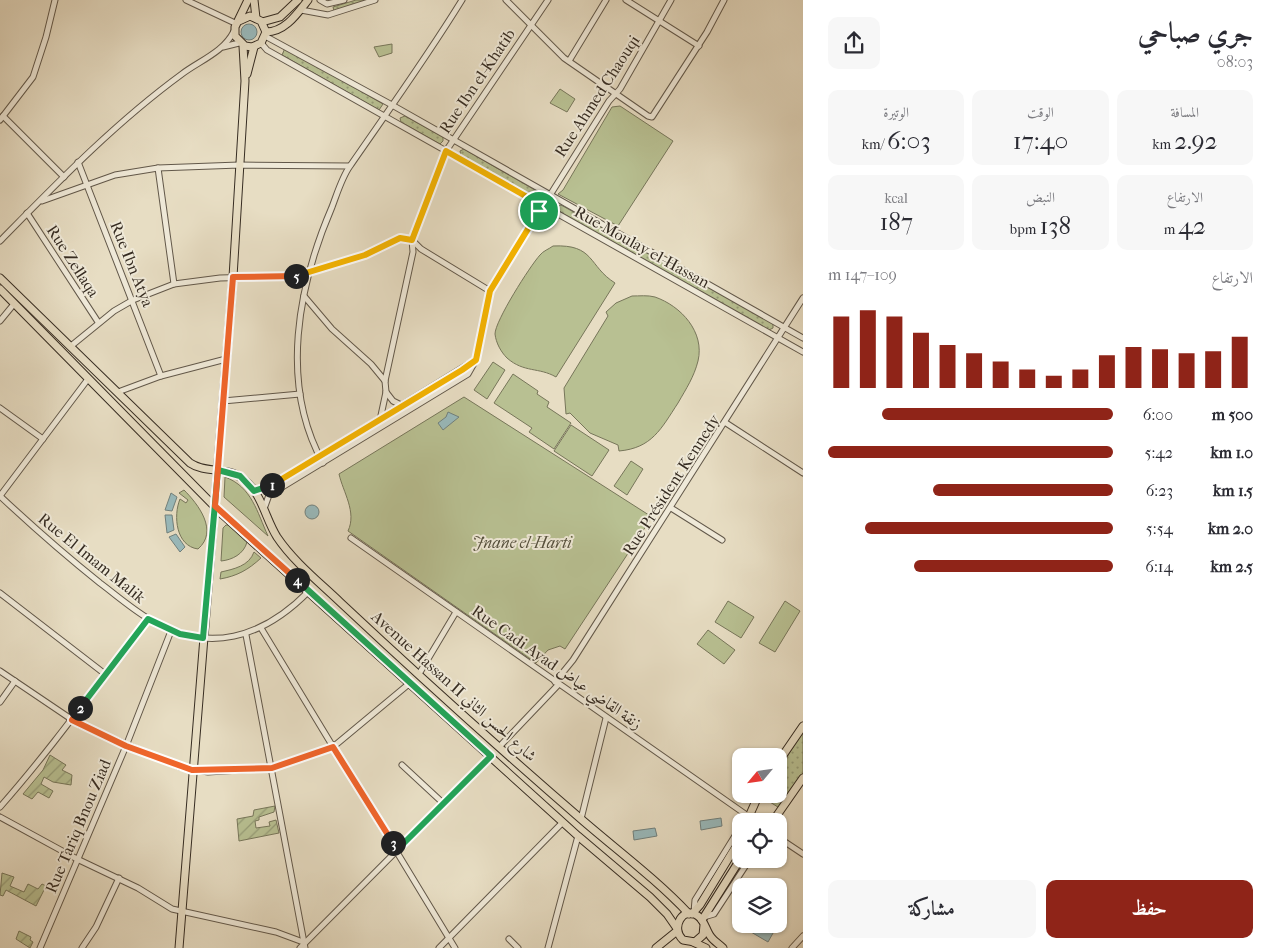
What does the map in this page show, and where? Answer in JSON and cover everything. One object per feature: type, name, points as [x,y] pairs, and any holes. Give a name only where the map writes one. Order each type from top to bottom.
[{"type":"main road","points":[[179,948],[233,277],[245,81],[241,44],[236,37],[237,24],[248,0]]},
{"type":"main road","points":[[254,0],[265,34]]},
{"type":"main road","points":[[237,24],[247,16],[270,22],[280,17],[298,0]]},
{"type":"main road","points":[[245,81],[257,45],[265,34],[279,30],[308,0]]},
{"type":"main road","points":[[241,44],[257,45]]},
{"type":"main road","name":"Avenue Hassan II شارع الحسن الثاني","points":[[0,278],[190,463],[198,468],[218,470],[240,476],[254,491],[277,537],[298,560],[419,674],[581,819],[636,863],[692,913]]},
{"type":"main road","name":"Avenue Hassan II شارع الحسن الثاني","points":[[0,289],[215,506],[578,836],[650,897],[668,914],[676,929]]},
{"type":"main road","points":[[788,748],[803,726]]},
{"type":"main road","points":[[779,813],[803,778]]},
{"type":"main road","points":[[656,948],[676,929],[680,918],[692,913],[732,852]]},
{"type":"main road","points":[[689,944],[703,935],[703,921],[735,868]]},
{"type":"main road","points":[[692,913],[703,921],[711,937],[723,948]]},
{"type":"main road","points":[[676,929],[681,939],[689,944],[706,948]]},
{"type":"street","points":[[55,0],[46,37],[33,77],[2,118],[64,177]]},
{"type":"street","points":[[186,0],[237,24],[223,47]]},
{"type":"street","points":[[320,0],[327,4],[344,0]]},
{"type":"street","points":[[300,10],[328,15],[375,0]]},
{"type":"street","points":[[322,463],[308,430],[300,394],[298,333],[309,270],[325,224],[349,166],[393,106],[462,0]]},
{"type":"street","points":[[506,0],[569,61],[648,116],[653,116],[699,46],[724,0]]},
{"type":"street","name":"Rue Ibn el-Khatib","points":[[380,420],[386,392],[386,381],[414,252],[412,240],[446,151],[548,0]]},
{"type":"street","points":[[569,61],[606,0]]},
{"type":"street","points":[[626,0],[699,46]]},
{"type":"street","name":"Rue Ahmed Chaouqi","points":[[490,291],[614,93],[620,89],[671,0]]},
{"type":"street","name":"Rue Moulay el-Hassan","points":[[265,34],[803,338]]},
{"type":"street","points":[[0,241],[78,162],[141,105],[193,66],[223,47],[241,44]]},
{"type":"street","name":"Rue Moulay el-Hassan","points":[[257,45],[803,352]]},
{"type":"street","name":"Rue Ibn Atya","points":[[78,162],[162,376]]},
{"type":"street","points":[[39,202],[114,175],[158,168],[239,165],[349,166]]},
{"type":"street","points":[[158,168],[174,284]]},
{"type":"street","name":"Rue Zellaqa","points":[[28,213],[98,322]]},
{"type":"street","points":[[71,346],[98,322],[133,300],[174,284],[233,277],[296,276],[309,270],[365,255],[400,238],[412,240],[421,249],[490,291],[476,360],[464,378],[269,495],[264,510]]},
{"type":"street","points":[[304,296],[332,329],[371,364],[386,381]]},
{"type":"street","name":"Rue Président Kennedy","points":[[500,746],[557,683],[573,660],[672,508],[803,298]]},
{"type":"street","points":[[0,321],[14,304]]},
{"type":"street","points":[[118,392],[162,376],[226,359]]},
{"type":"street","points":[[254,491],[265,489],[476,360]]},
{"type":"street","points":[[0,496],[88,379]]},
{"type":"street","points":[[386,392],[393,401],[403,406]]},
{"type":"street","points":[[223,401],[300,394]]},
{"type":"street","points":[[0,408],[43,439]]},
{"type":"street","points":[[726,423],[803,472]]},
{"type":"street","name":"Rue El Imam Malik","points":[[0,496],[68,558],[148,619],[190,637],[213,639],[246,634],[281,617],[309,591]]},
{"type":"street","points":[[672,508],[722,540]]},
{"type":"street","name":"Rue Cadi Ayad زنقة القاضي عياض","points":[[351,538],[737,813]]},
{"type":"street","points":[[0,593],[105,674]]},
{"type":"street","points":[[419,674],[456,612]]},
{"type":"street","points":[[0,808],[72,720],[148,619]]},
{"type":"street","points":[[261,628],[456,948]]},
{"type":"street","name":"Rue Tariq Bnou Ziad","points":[[40,948],[126,746],[171,630]]},
{"type":"street","points":[[246,634],[304,945]]},
{"type":"street","points":[[0,671],[72,720],[126,746],[192,770],[272,768],[333,747],[410,683]]},
{"type":"street","points":[[0,702],[15,681]]},
{"type":"street","points":[[581,819],[606,718]]},
{"type":"street","points":[[300,948],[491,756]]},
{"type":"street","points":[[402,765],[443,803]]},
{"type":"street","points":[[0,817],[77,859],[119,878],[172,909],[276,932],[304,945]]},
{"type":"street","points":[[439,948],[563,822]]},
{"type":"street","points":[[548,948],[578,836]]},
{"type":"street","points":[[692,913],[695,900],[732,840]]},
{"type":"street","points":[[787,843],[803,854]]},
{"type":"street","points":[[703,921],[714,914],[744,868]]},
{"type":"street","points":[[82,948],[96,927],[119,878]]},
{"type":"street","points":[[792,948],[803,936]]},
{"type":"street","points":[[509,939],[518,948]]},
{"type":"green space","points":[[356,0],[372,0],[334,11],[333,7]]},
{"type":"green space","points":[[392,44],[392,53],[379,57],[374,47]]},
{"type":"green space","points":[[285,48],[383,104],[379,110],[282,55]]},
{"type":"green space","points":[[560,89],[575,99],[567,112],[550,103]]},
{"type":"green space","points":[[620,106],[673,141],[618,226],[558,194],[563,190],[612,107]]},
{"type":"green space","points":[[405,116],[443,137],[443,141],[440,144],[401,122],[400,118]]},
{"type":"green space","points":[[464,149],[540,193],[540,197],[537,199],[461,156],[460,151]]},
{"type":"green space","points":[[561,205],[773,323],[773,328],[769,330],[558,211],[557,206]]},
{"type":"green space","points":[[553,246],[567,246],[584,252],[615,283],[556,377],[513,363],[501,350],[496,341],[495,334],[507,306],[529,270],[541,254]]},
{"type":"green space","points":[[632,296],[655,297],[674,307],[694,330],[699,350],[698,361],[692,378],[661,429],[640,446],[619,451],[618,445],[590,433],[570,413],[566,414],[564,388],[608,316],[606,312],[616,303]]},
{"type":"green space","points":[[493,362],[505,370],[487,399],[474,390]]},
{"type":"green space","points":[[513,374],[538,391],[537,394],[549,402],[547,407],[571,423],[554,449],[529,432],[532,428],[494,403]]},
{"type":"green space","name":"Jnane el-Harti","points":[[464,397],[652,517],[565,649],[560,646],[548,650],[536,663],[348,531],[351,517],[350,509],[339,474]]},
{"type":"green space","points":[[571,425],[609,450],[592,476],[554,451]]},
{"type":"green space","points":[[631,461],[643,469],[627,495],[614,486]]},
{"type":"green space","points":[[225,477],[234,481],[248,494],[257,509],[268,536],[224,497]]},
{"type":"green space","points":[[184,490],[200,510],[206,526],[207,534],[204,542],[198,549],[191,547],[185,542],[178,529],[177,514],[180,499],[186,503],[188,500],[179,493]]},
{"type":"green space","points":[[229,525],[247,542],[237,556],[221,561],[223,528]]},
{"type":"green space","points":[[254,552],[261,558],[247,569],[220,579],[221,572],[245,564]]},
{"type":"green space","points":[[728,601],[754,617],[741,638],[715,622]]},
{"type":"green space","points":[[785,601],[800,611],[775,652],[759,643]]},
{"type":"green space","points":[[708,630],[735,650],[724,664],[697,644]]},
{"type":"green space","points":[[803,731],[803,773],[788,798],[788,755]]},
{"type":"green space","points":[[50,755],[66,765],[62,770],[72,775],[71,785],[53,782],[44,777],[41,784],[53,791],[49,798],[38,792],[32,799],[23,794],[43,770]]},
{"type":"green space","points":[[772,803],[785,803],[781,809]]},
{"type":"green space","points":[[275,806],[274,812],[259,817],[259,820],[255,821],[256,828],[270,826],[269,822],[276,820],[279,833],[239,841],[237,819],[253,816],[254,810]]},
{"type":"green space","points":[[2,873],[14,877],[10,886],[24,892],[28,884],[38,889],[42,884],[46,886],[36,906],[6,890],[3,896],[0,895]]},
{"type":"green space","points":[[19,931],[31,937],[30,940],[33,942],[30,948],[16,939]]},
{"type":"water","points":[[249,24],[255,26],[257,32],[255,38],[249,40],[243,38],[241,32],[243,26]]},
{"type":"water","points":[[448,412],[459,417],[443,430],[438,423],[446,417]]},
{"type":"water","points":[[171,493],[177,497],[172,511],[165,510]]},
{"type":"water","points":[[312,505],[317,507],[319,512],[317,517],[312,519],[307,517],[305,512],[307,507]]},
{"type":"water","points":[[165,515],[172,515],[174,530],[167,533]]},
{"type":"water","points":[[176,534],[185,547],[180,552],[169,537]]},
{"type":"water","points":[[721,818],[722,826],[701,830],[700,821]]},
{"type":"water","points":[[655,828],[657,836],[634,840],[633,831]]},
{"type":"water","points":[[753,933],[773,933],[768,942]]},
{"type":"route","points":[[539,211],[490,291],[476,360],[262,490],[254,491],[240,476],[218,470],[203,638],[180,634],[148,619],[100,680],[72,720],[126,746],[180,767],[208,772],[272,768],[333,747],[397,850],[491,756],[215,506],[218,470],[218,458],[232,285],[233,277],[296,276],[309,270],[365,255],[400,238],[412,240],[429,191],[446,151],[543,206],[539,211]]}]
